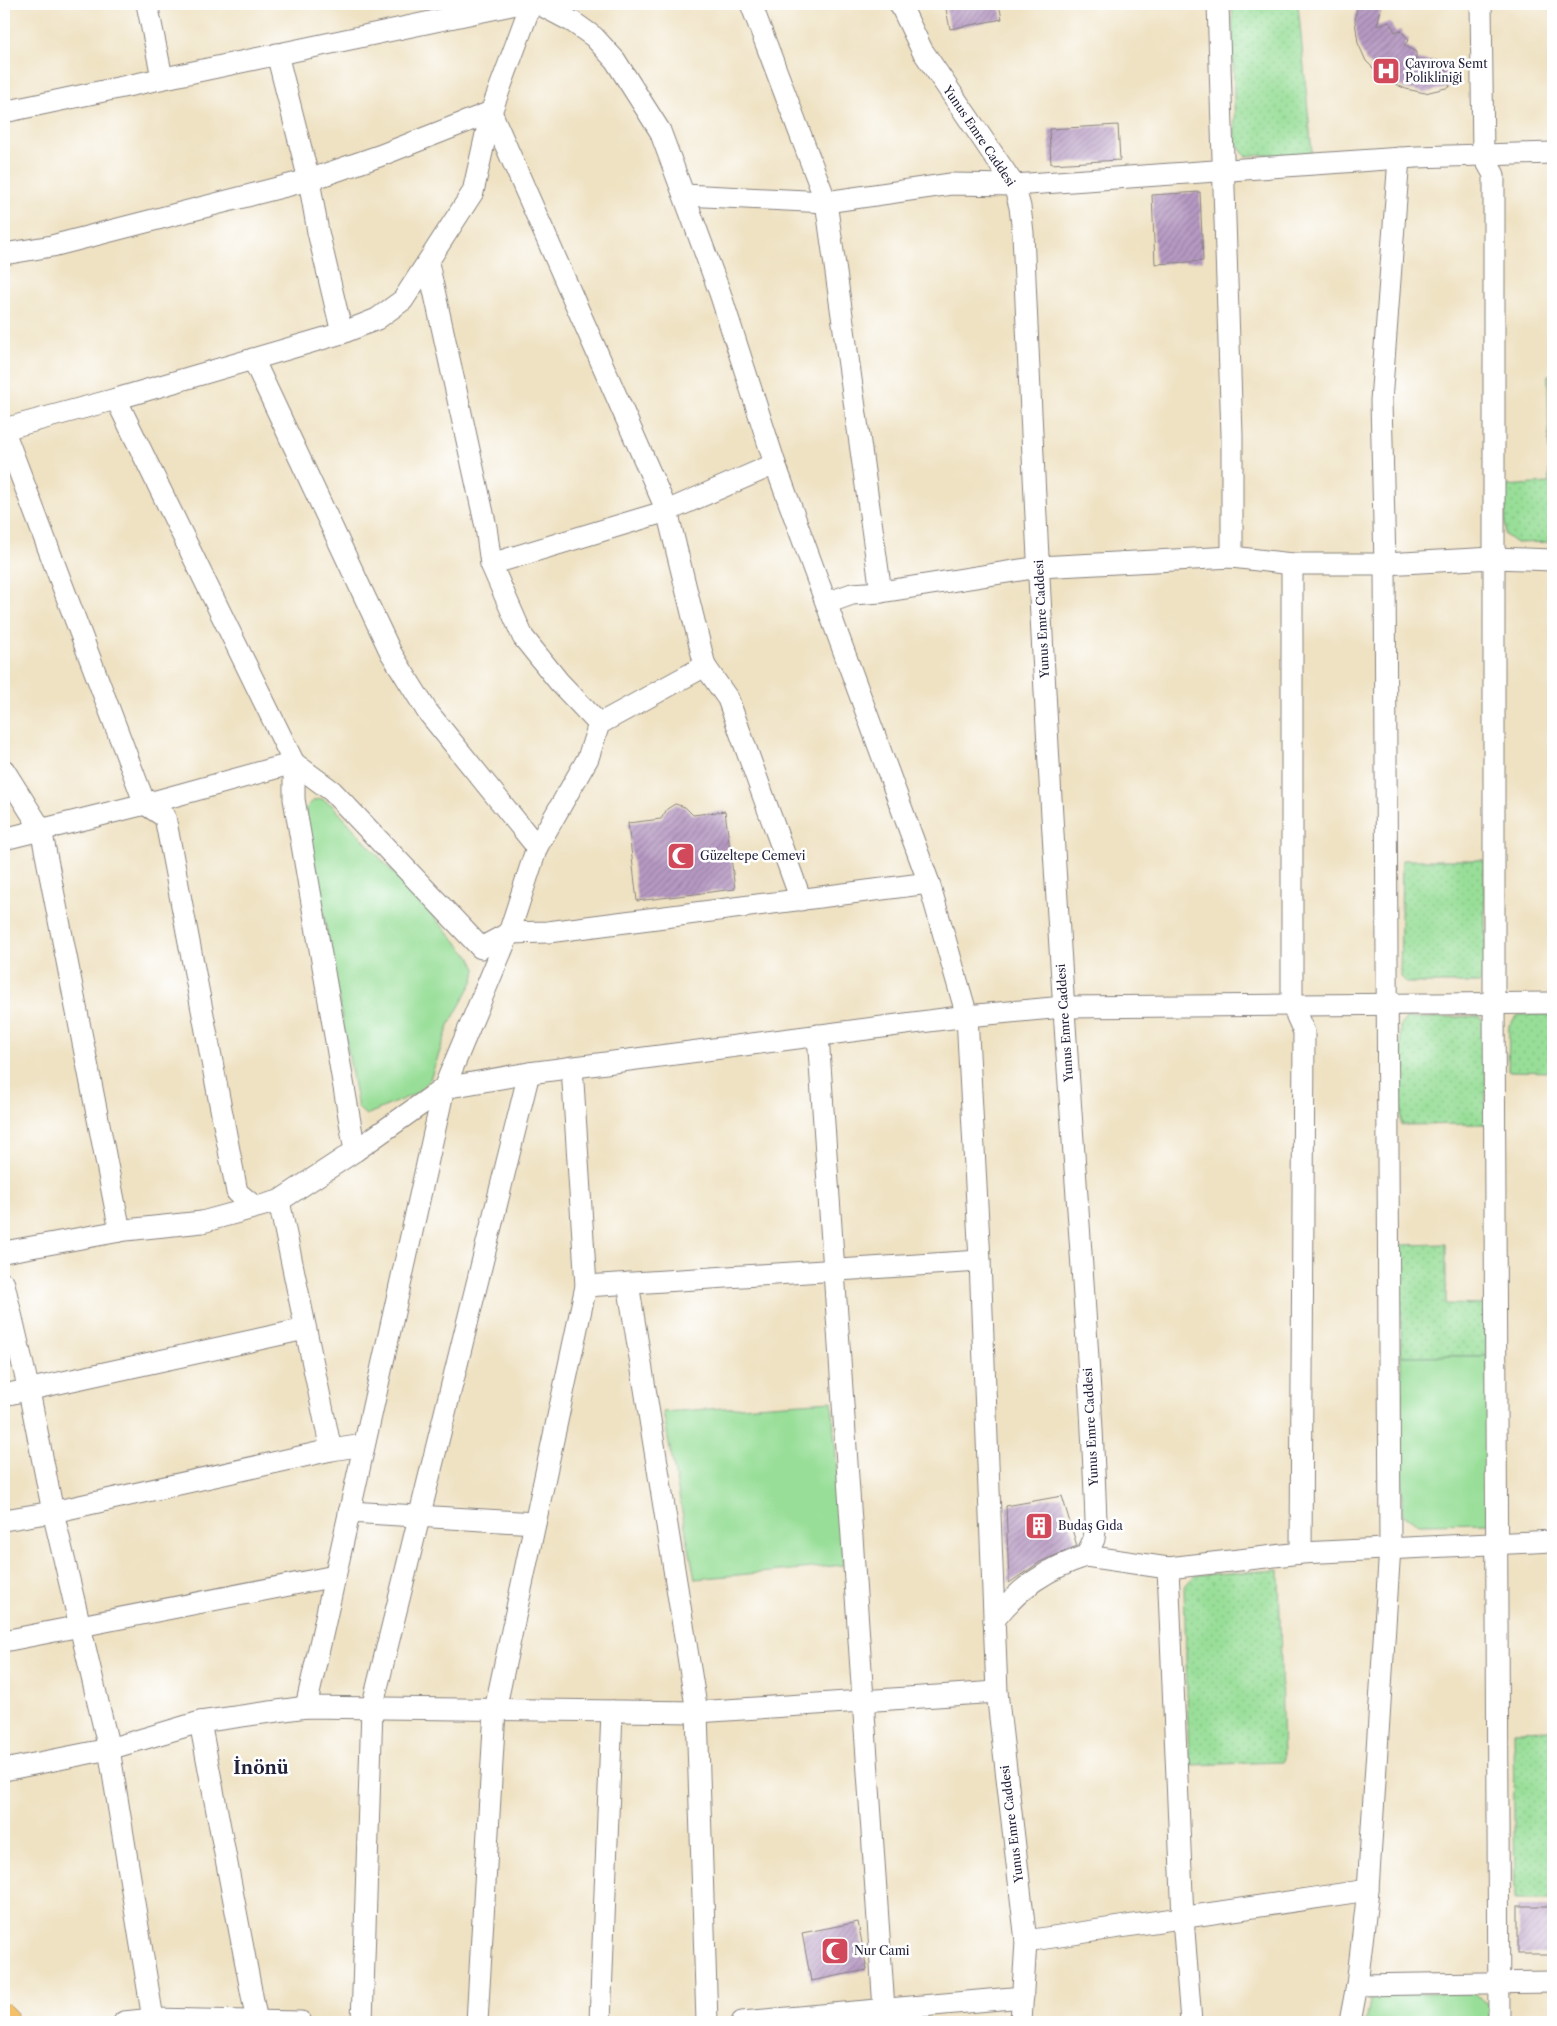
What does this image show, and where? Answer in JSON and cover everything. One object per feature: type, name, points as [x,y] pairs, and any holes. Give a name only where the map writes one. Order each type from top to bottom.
[{"type":"street","points":[[147,4],[162,77]]},
{"type":"street","points":[[4,112],[115,89],[162,77],[516,4]]},
{"type":"street","points":[[255,1207],[237,1192],[165,817],[145,804],[4,430],[342,333],[376,318],[403,300],[473,192],[491,112],[531,4]]},
{"type":"street","name":"Yunus Emre Caddesi","points":[[539,4],[572,22],[594,37],[615,60],[660,131],[720,293],[775,464],[929,883],[967,1016],[980,1261],[997,1692],[1026,1942],[1021,2022]]},
{"type":"street","points":[[751,4],[826,202],[881,592]]},
{"type":"street","name":"Yunus Emre Caddesi","points":[[900,4],[922,50],[1014,185],[1020,207],[1023,233],[1063,1007],[1090,1390],[1096,1521],[1094,1539],[1086,1556]]},
{"type":"street","points":[[1218,4],[1232,435],[1232,557]]},
{"type":"street","points":[[1481,4],[1483,155],[1494,175],[1494,1004],[1499,2022]]},
{"type":"street","points":[[277,54],[309,180],[318,232],[342,333]]},
{"type":"street","points":[[4,254],[52,246],[309,180],[379,156],[491,112]]},
{"type":"street","points":[[491,112],[667,511],[705,666],[728,700],[801,900]]},
{"type":"street","points":[[684,195],[826,202],[951,184],[1014,185],[1398,158],[1553,153]]},
{"type":"street","points":[[1350,2022],[1357,1984],[1368,1890],[1390,1548],[1385,564],[1381,402],[1398,158]]},
{"type":"street","points":[[428,262],[486,526],[491,564],[523,637],[559,682],[599,724]]},
{"type":"street","points":[[253,359],[391,654],[427,711],[537,847]]},
{"type":"street","points":[[116,399],[294,763],[294,799],[355,1151]]},
{"type":"street","points":[[491,564],[667,511],[775,464]]},
{"type":"street","points":[[827,603],[852,594],[881,592],[1039,567],[1232,557],[1292,564],[1385,564],[1493,558],[1553,560]]},
{"type":"street","points":[[1292,564],[1292,1005],[1304,1032],[1301,1553]]},
{"type":"street","points":[[306,1707],[444,1088],[510,933],[537,847],[588,758],[599,724],[705,666]]},
{"type":"street","points":[[4,839],[145,804],[294,763]]},
{"type":"street","points":[[294,763],[332,791],[481,948],[510,933],[548,932],[929,883]]},
{"type":"street","points":[[4,770],[41,829],[120,1231]]},
{"type":"street","points":[[4,1252],[120,1231],[202,1222],[279,1201],[355,1151],[444,1088],[529,1073],[967,1016],[1063,1007],[1553,1003]]},
{"type":"street","points":[[818,1035],[884,2009]]},
{"type":"street","points":[[477,2022],[495,1710],[586,1286],[572,1067]]},
{"type":"street","points":[[362,2022],[372,1708],[529,1073]]},
{"type":"street","points":[[279,1201],[331,1450]]},
{"type":"street","points":[[586,1286],[980,1261]]},
{"type":"street","points":[[628,1283],[697,1712],[707,2022]]},
{"type":"street","points":[[4,1284],[29,1391],[53,1512],[108,1749],[153,2019]]},
{"type":"street","points":[[4,1395],[305,1329]]},
{"type":"street","points":[[4,1520],[53,1512],[331,1450],[364,1445]]},
{"type":"street","points":[[349,1512],[535,1524]]},
{"type":"street","points":[[994,1620],[1010,1600],[1034,1580],[1047,1571],[1086,1556],[1168,1568],[1301,1553],[1553,1541]]},
{"type":"street","points":[[1168,1568],[1183,1918],[1191,2022]]},
{"type":"street","points":[[4,1641],[335,1576]]},
{"type":"street","points":[[4,1770],[108,1749],[200,1722],[306,1707],[697,1712],[997,1692]]},
{"type":"street","points":[[600,2022],[612,1711]]},
{"type":"street","points":[[200,1722],[257,2021]]},
{"type":"street","points":[[1026,1942],[1368,1890]]},
{"type":"street","points":[[1357,1984],[1553,1982]]},
{"type":"street","points":[[742,2022],[844,2018],[884,2009],[1023,1997]]},
{"type":"street","points":[[124,2022],[153,2019],[301,2022]]},
{"type":"green space","points":[[1232,4],[1298,4],[1312,153],[1245,156],[1235,141]]},
{"type":"green space","points":[[1548,375],[1553,375],[1553,542],[1516,543],[1505,535],[1505,486],[1549,483]]},
{"type":"green space","points":[[322,799],[332,805],[471,958],[476,969],[474,980],[450,1023],[430,1079],[415,1094],[366,1115],[358,1108],[305,809],[314,800]]},
{"type":"green space","points":[[1402,860],[1484,860],[1486,976],[1479,983],[1406,983],[1400,977]]},
{"type":"green space","points":[[1553,1014],[1553,1072],[1508,1071],[1509,1025],[1518,1015]]},
{"type":"green space","points":[[1479,1016],[1485,1023],[1486,1124],[1401,1125],[1400,1026],[1407,1019]]},
{"type":"green space","points":[[1446,1244],[1446,1304],[1487,1305],[1487,1356],[1401,1356],[1400,1245]]},
{"type":"green space","points":[[1401,1356],[1487,1356],[1489,1523],[1418,1524],[1402,1513]]},
{"type":"green space","points":[[832,1401],[844,1565],[695,1579],[663,1412]]},
{"type":"green space","points":[[1279,1570],[1283,1762],[1189,1765],[1184,1587],[1195,1575]]},
{"type":"green space","points":[[1553,1730],[1553,1899],[1515,1899],[1513,1731]]},
{"type":"green space","points":[[1473,1993],[1490,2005],[1490,2022],[1366,2022],[1371,1995]]},
{"type":"building","points":[[945,4],[999,4],[1002,19],[950,29]]},
{"type":"building","points":[[1357,4],[1382,4],[1377,26],[1390,22],[1395,32],[1400,30],[1409,40],[1404,45],[1416,52],[1416,60],[1443,62],[1450,87],[1425,93],[1406,89],[1384,79],[1366,61],[1358,43],[1355,21]]},
{"type":"building","points":[[1118,125],[1120,160],[1051,164],[1049,129]]},
{"type":"building","points":[[1200,192],[1203,261],[1155,264],[1152,195]]},
{"type":"building","name":"Güzeltepe Cemevi","points":[[675,804],[685,807],[693,815],[725,811],[735,889],[637,901],[628,823],[661,819],[667,809]]},
{"type":"building","name":"Budaş Gıda","points":[[1062,1496],[1077,1546],[1040,1562],[1009,1583],[1006,1506]]},
{"type":"building","points":[[1518,1906],[1553,1906],[1553,1954],[1518,1954]]},
{"type":"building","name":"Nur Cami","points":[[858,1922],[867,1970],[811,1981],[802,1933]]},
{"type":"place","name":"Çayırova Semt Polikliniği","points":[[1386,71]]},
{"type":"place","name":"Güzeltepe Cemevi","points":[[681,856]]},
{"type":"place","name":"Budaş Gıda","points":[[1039,1526]]},
{"type":"place","name":"Nur Cami","points":[[835,1951]]},
{"type":"district","name":"İnönü","points":[[261,1768]]}]
